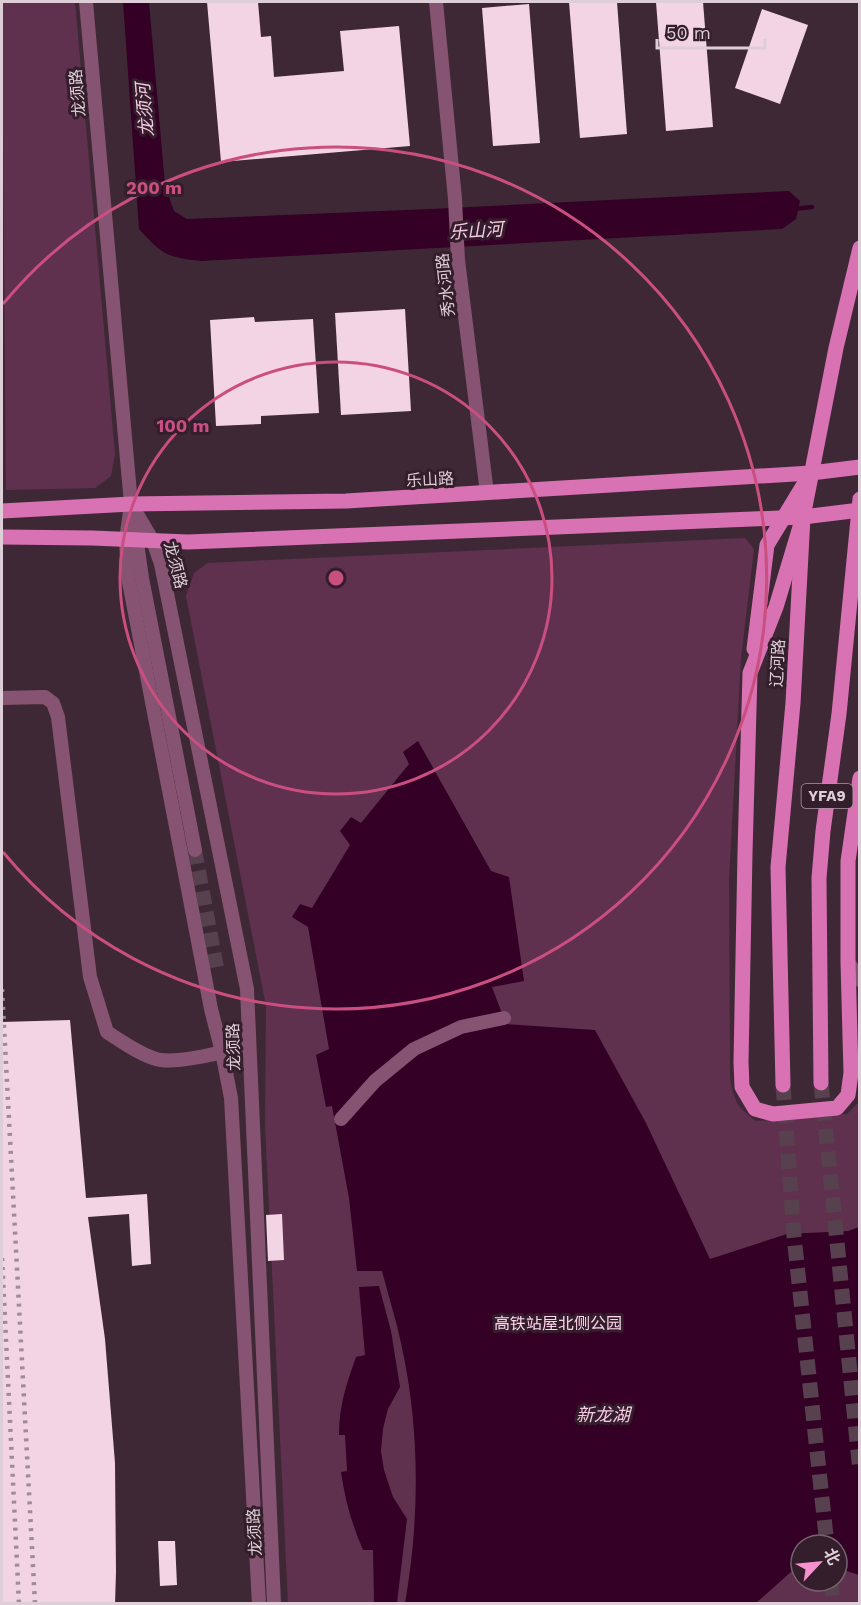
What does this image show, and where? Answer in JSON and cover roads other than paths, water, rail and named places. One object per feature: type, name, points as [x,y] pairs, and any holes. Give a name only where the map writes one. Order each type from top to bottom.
[{"type":"main road","name":"辽河路","points":[[783,1085],[778,867],[793,703],[803,517],[836,348],[860,248]]},
{"type":"main road","name":"乐山路","points":[[2,512],[131,504],[346,501],[487,494],[811,473],[860,467]]},
{"type":"main road","points":[[811,473],[767,545],[750,674],[741,1062],[742,1087],[755,1109],[773,1114],[837,1108],[848,1095],[855,1066],[848,962],[848,861],[860,778]]},
{"type":"main road","points":[[2,538],[92,538],[189,542],[803,517],[859,506],[860,544]]},
{"type":"main road","name":"YFA9","points":[[821,1083],[819,878],[839,714],[859,506]]},
{"type":"main road","points":[[750,674],[776,607],[803,517]]},
{"type":"street","name":"龙须路","points":[[86,2],[131,504],[132,540],[128,577],[209,997],[231,1098],[259,1604]]},
{"type":"street","name":"秀水河路","points":[[436,2],[458,260],[487,494]]},
{"type":"street","name":"龙须路","points":[[131,504],[153,541],[161,564],[247,989],[274,1604]]},
{"type":"street","points":[[132,540],[142,578],[195,850]]},
{"type":"street","points":[[2,698],[45,697],[54,703],[58,717],[90,977],[106,1032],[140,1052],[160,1060],[185,1059],[249,1046]]},
{"type":"street","points":[[848,962],[860,980]]},
{"type":"street","points":[[341,1119],[375,1081],[414,1049],[461,1027],[504,1018]]},
{"type":"water","name":"龙须河","points":[[123,2],[149,2],[165,185],[174,211],[187,219],[789,191],[800,201],[796,219],[782,229],[201,261],[172,256],[160,249],[139,229]]},
{"type":"water","name":"新龙湖","points":[[418,741],[491,871],[509,877],[524,981],[492,987],[506,1024],[595,1030],[646,1123],[710,1259],[787,1234],[848,1231],[859,1227],[859,1575],[849,1572],[849,1533],[789,1533],[789,1574],[756,1603],[405,1603],[413,1538],[416,1473],[415,1440],[407,1375],[399,1334],[382,1271],[357,1271],[349,1198],[332,1106],[326,1107],[316,1055],[329,1049],[308,927],[292,917],[300,904],[312,908],[350,845],[340,831],[351,817],[361,823],[409,764],[403,752]]},
{"type":"water","points":[[379,1286],[391,1331],[400,1387],[388,1409],[381,1451],[384,1470],[393,1497],[407,1519],[397,1603],[374,1603],[373,1550],[363,1550],[359,1541],[349,1512],[341,1472],[347,1471],[345,1435],[339,1435],[342,1405],[356,1357],[365,1355],[359,1287]]},
{"type":"waterway","name":"乐山河","points":[[793,209],[812,207]]},
{"type":"tunnel","points":[[195,850],[218,973]]},
{"type":"tunnel","points":[[821,1083],[860,1471]]},
{"type":"tunnel","points":[[783,1085],[794,1236],[826,1533]]},
{"type":"tunnel","points":[[832,1593],[833,1604]]},
{"type":"railway","points":[[2,989],[35,1604]]},
{"type":"railway","points":[[2,1258],[19,1604]]},
{"type":"park label","name":"高铁站屋北侧公园","points":[[558,1323]]}]
